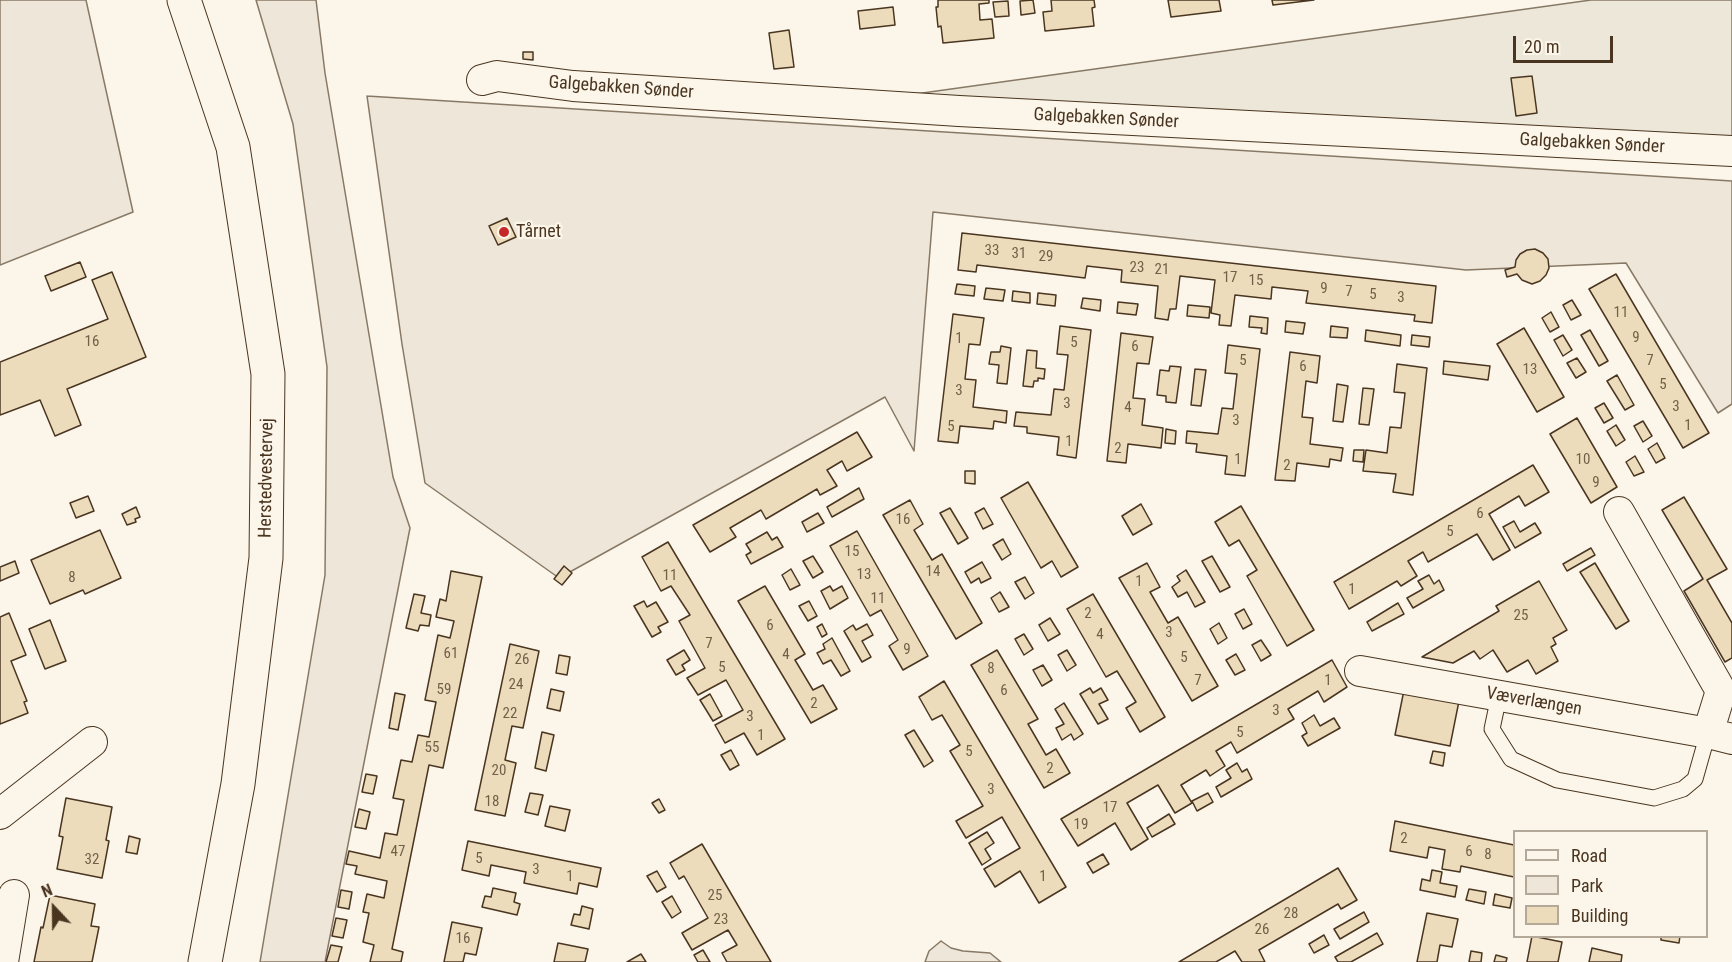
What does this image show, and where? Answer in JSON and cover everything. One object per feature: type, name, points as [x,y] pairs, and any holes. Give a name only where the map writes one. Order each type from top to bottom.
[{"type":"street","name":"Herstedvestervej","points":[[184,0],[233,147],[268,374],[266,558],[238,784],[205,962]]},
{"type":"street","name":"Galgebakken Sønder","points":[[482,80],[497,76],[573,86],[959,111],[1732,151]]},
{"type":"street","points":[[1619,512],[1721,691],[1720,736]]},
{"type":"street","name":"Væverlængen","points":[[1360,671],[1720,736]]},
{"type":"street","points":[[0,814],[92,742]]},
{"type":"street","points":[[3,962],[14,895]]},
{"type":"lane","points":[[1499,696],[1492,729],[1511,759],[1557,780],[1654,798],[1683,789],[1695,779],[1720,736]]},
{"type":"green space","points":[[0,0],[86,0],[133,212],[0,265]]},
{"type":"green space","points":[[256,0],[316,0],[325,73],[393,477],[410,528],[325,962],[260,962],[325,575],[327,367],[293,124]]},
{"type":"green space","points":[[367,96],[1732,181],[1732,404],[1718,413],[1626,263],[1466,270],[933,212],[914,451],[885,397],[559,578],[425,483],[402,344]]},
{"type":"green space","points":[[941,941],[951,948],[963,951],[990,953],[1001,962],[925,962],[929,951]]},
{"type":"shaded area","points":[[1591,0],[1732,0],[1732,137],[908,95]]},
{"type":"building","points":[[938,0],[989,0],[989,3],[979,4],[980,20],[992,19],[994,38],[943,43],[941,26],[938,27],[936,7],[938,7]]},
{"type":"building","points":[[1033,0],[1035,13],[1021,15],[1020,1]]},
{"type":"building","points":[[1051,0],[1094,0],[1095,7],[1092,8],[1094,26],[1045,31],[1043,12],[1052,11]]},
{"type":"building","points":[[1168,0],[1219,0],[1221,11],[1171,17]]},
{"type":"building","points":[[1272,0],[1314,0],[1273,5]]},
{"type":"building","points":[[1008,1],[1009,16],[995,17],[993,2]]},
{"type":"building","points":[[893,7],[895,25],[860,29],[858,11]]},
{"type":"building","points":[[789,30],[794,67],[774,69],[769,33]]},
{"type":"building","points":[[523,52],[533,52],[533,60],[523,59]]},
{"type":"building","points":[[1532,76],[1537,113],[1516,116],[1511,78]]},
{"type":"building","points":[[507,218],[516,237],[498,245],[489,226]]},
{"type":"building","points":[[962,233],[1436,286],[1432,323],[1414,321],[1415,315],[1306,303],[1308,291],[1272,287],[1271,299],[1235,295],[1231,326],[1219,325],[1220,315],[1211,313],[1215,280],[1180,276],[1176,309],[1170,309],[1168,320],[1155,318],[1158,286],[1121,282],[1122,270],[1087,266],[1085,278],[977,265],[976,272],[958,270]]},
{"type":"building","points":[[1535,249],[1548,259],[1549,268],[1540,281],[1532,284],[1522,280],[1517,274],[1507,277],[1505,270],[1515,267],[1520,254]]},
{"type":"building","points":[[80,262],[86,277],[51,291],[45,276]]},
{"type":"building","points":[[112,272],[146,357],[67,389],[81,425],[55,436],[40,400],[0,415],[0,362],[108,319],[92,280]]},
{"type":"building","points":[[1616,274],[1709,433],[1683,448],[1589,289]]},
{"type":"building","points":[[957,284],[975,286],[974,296],[955,294]]},
{"type":"building","points":[[986,288],[1005,290],[1003,301],[984,299]]},
{"type":"building","points":[[1013,291],[1030,293],[1030,303],[1012,301]]},
{"type":"building","points":[[1038,293],[1056,295],[1055,306],[1037,304]]},
{"type":"building","points":[[1083,298],[1101,300],[1100,311],[1081,308]]},
{"type":"building","points":[[1572,300],[1581,315],[1571,320],[1563,305]]},
{"type":"building","points":[[1118,302],[1138,304],[1136,315],[1117,313]]},
{"type":"building","points":[[1188,305],[1210,307],[1209,318],[1187,316]]},
{"type":"building","points":[[1551,312],[1559,327],[1550,332],[1542,318]]},
{"type":"building","points":[[953,314],[984,318],[980,345],[969,344],[965,379],[976,380],[973,407],[1007,411],[1006,423],[994,421],[993,429],[960,426],[958,443],[938,441]]},
{"type":"building","points":[[1250,316],[1268,318],[1267,334],[1261,333],[1262,328],[1249,327]]},
{"type":"building","points":[[1286,321],[1305,323],[1303,334],[1285,332]]},
{"type":"building","points":[[1060,326],[1091,330],[1076,458],[1057,455],[1059,437],[1027,433],[1027,427],[1014,426],[1016,412],[1051,415],[1054,389],[1064,390],[1068,355],[1057,354]]},
{"type":"building","points":[[1331,326],[1348,328],[1347,338],[1330,337]]},
{"type":"building","points":[[1524,328],[1564,397],[1537,412],[1497,344]]},
{"type":"building","points":[[1366,330],[1401,335],[1400,346],[1365,341]]},
{"type":"building","points":[[1590,330],[1608,361],[1599,366],[1581,335]]},
{"type":"building","points":[[1121,333],[1153,337],[1149,364],[1137,363],[1133,398],[1145,399],[1142,425],[1163,428],[1161,448],[1128,444],[1126,463],[1107,461]]},
{"type":"building","points":[[1412,335],[1430,337],[1429,347],[1411,345]]},
{"type":"building","points":[[1563,335],[1572,350],[1563,356],[1554,340]]},
{"type":"building","points":[[1228,345],[1260,349],[1245,476],[1225,474],[1227,456],[1196,452],[1197,444],[1186,443],[1187,431],[1218,434],[1222,408],[1233,409],[1237,374],[1225,373]]},
{"type":"building","points":[[1001,346],[1011,348],[1007,384],[997,383],[999,365],[989,364],[991,352],[1000,352]]},
{"type":"building","points":[[1027,350],[1037,351],[1036,368],[1045,369],[1044,379],[1038,378],[1038,381],[1034,381],[1033,387],[1023,386]]},
{"type":"building","points":[[1290,352],[1320,356],[1317,383],[1306,381],[1302,417],[1313,418],[1310,444],[1343,448],[1341,461],[1330,459],[1329,467],[1297,463],[1295,481],[1275,480]]},
{"type":"building","points":[[1577,358],[1586,372],[1576,378],[1567,363]]},
{"type":"building","points":[[1444,361],[1490,366],[1488,380],[1443,374]]},
{"type":"building","points":[[1397,364],[1427,368],[1413,495],[1393,492],[1396,474],[1363,471],[1366,450],[1387,453],[1390,427],[1401,428],[1405,393],[1394,392]]},
{"type":"building","points":[[1170,366],[1181,367],[1176,403],[1166,402],[1166,396],[1157,395],[1160,370],[1169,371]]},
{"type":"building","points":[[1195,369],[1206,370],[1201,406],[1191,405]]},
{"type":"building","points":[[1617,375],[1634,405],[1625,410],[1607,381]]},
{"type":"building","points":[[1337,384],[1348,386],[1343,422],[1333,421]]},
{"type":"building","points":[[1363,388],[1374,389],[1369,425],[1359,424]]},
{"type":"building","points":[[1604,403],[1613,418],[1604,423],[1595,408]]},
{"type":"building","points":[[1577,418],[1617,487],[1591,503],[1550,434]]},
{"type":"building","points":[[1643,421],[1652,436],[1643,442],[1634,426]]},
{"type":"building","points":[[1616,425],[1625,440],[1616,446],[1607,431]]},
{"type":"building","points":[[1166,429],[1176,431],[1175,444],[1165,443]]},
{"type":"building","points":[[857,432],[872,457],[847,471],[842,461],[827,470],[837,486],[820,495],[817,489],[766,519],[761,510],[730,528],[736,537],[710,552],[693,525]]},
{"type":"building","points":[[1657,443],[1665,458],[1656,463],[1648,449]]},
{"type":"building","points":[[1354,450],[1364,450],[1363,462],[1353,461]]},
{"type":"building","points":[[1635,456],[1644,472],[1634,476],[1626,462]]},
{"type":"building","points":[[1533,465],[1549,492],[1525,506],[1519,496],[1489,514],[1510,550],[1493,560],[1477,534],[1428,562],[1423,552],[1408,561],[1417,576],[1401,586],[1397,581],[1349,609],[1334,582]]},
{"type":"building","points":[[965,471],[975,471],[975,484],[965,483]]},
{"type":"building","points":[[1028,482],[1078,567],[1061,577],[1052,561],[1041,568],[1001,498]]},
{"type":"building","points":[[859,488],[864,499],[832,517],[827,507]]},
{"type":"building","points":[[88,496],[94,511],[76,518],[70,503]]},
{"type":"building","points":[[1684,497],[1727,569],[1707,580],[1732,623],[1732,658],[1725,662],[1684,591],[1703,579],[1662,510]]},
{"type":"building","points":[[910,500],[923,524],[914,530],[932,560],[942,554],[982,623],[956,639],[883,515]]},
{"type":"building","points":[[1141,504],[1152,524],[1133,535],[1122,516]]},
{"type":"building","points":[[1241,506],[1314,630],[1287,646],[1247,576],[1257,570],[1239,540],[1229,546],[1215,522]]},
{"type":"building","points":[[136,507],[140,517],[135,519],[136,522],[127,525],[122,514]]},
{"type":"building","points":[[950,508],[968,538],[958,544],[940,513]]},
{"type":"building","points":[[984,508],[993,524],[983,529],[975,513]]},
{"type":"building","points":[[818,513],[824,523],[807,532],[802,522]]},
{"type":"building","points":[[1514,521],[1520,532],[1535,523],[1541,533],[1515,548],[1503,527]]},
{"type":"building","points":[[100,530],[121,578],[85,594],[83,590],[50,604],[31,560]]},
{"type":"building","points":[[857,531],[928,656],[903,670],[889,646],[898,640],[881,610],[870,616],[830,546]]},
{"type":"building","points":[[767,532],[772,540],[777,537],[783,547],[751,564],[746,555],[751,552],[746,544]]},
{"type":"building","points":[[1003,539],[1011,554],[1002,560],[993,545]]},
{"type":"building","points":[[668,542],[785,739],[757,755],[744,733],[725,743],[715,725],[743,710],[726,680],[698,695],[687,678],[705,668],[679,621],[690,615],[671,586],[661,591],[642,557]]},
{"type":"building","points":[[1591,548],[1595,555],[1567,571],[1563,564]]},
{"type":"building","points":[[813,556],[823,572],[813,578],[803,561]]},
{"type":"building","points":[[1212,556],[1230,587],[1220,592],[1202,561]]},
{"type":"building","points":[[15,561],[19,573],[0,581],[0,567]]},
{"type":"building","points":[[982,562],[991,578],[981,583],[979,578],[971,583],[965,572]]},
{"type":"building","points":[[1147,563],[1160,587],[1150,592],[1168,623],[1178,617],[1218,686],[1192,701],[1119,578]]},
{"type":"building","points":[[1595,563],[1629,621],[1616,629],[1580,572]]},
{"type":"building","points":[[564,566],[572,573],[562,585],[554,579]]},
{"type":"building","points":[[791,569],[800,585],[790,590],[782,575]]},
{"type":"building","points":[[1186,570],[1205,602],[1195,607],[1187,592],[1178,597],[1172,587],[1180,581],[1177,576]]},
{"type":"building","points":[[451,571],[482,577],[443,768],[429,765],[392,949],[403,952],[401,962],[370,962],[374,945],[363,942],[369,913],[363,912],[367,894],[384,898],[387,881],[355,874],[357,866],[346,864],[349,851],[380,858],[385,833],[397,835],[404,800],[393,798],[401,760],[412,762],[418,735],[429,737],[436,702],[425,700],[438,635],[450,638],[454,621],[436,617],[440,599],[446,601]]},
{"type":"building","points":[[1429,575],[1434,584],[1439,580],[1444,590],[1413,608],[1407,598],[1423,589],[1418,581]]},
{"type":"building","points":[[1025,577],[1034,593],[1025,599],[1015,582]]},
{"type":"building","points":[[1539,581],[1567,630],[1553,638],[1556,644],[1551,647],[1558,661],[1536,674],[1528,660],[1507,672],[1493,650],[1480,659],[1474,651],[1453,663],[1422,657],[1499,611],[1496,606]]},
{"type":"building","points":[[765,586],[805,654],[795,660],[813,690],[823,685],[837,709],[811,723],[738,601]]},
{"type":"building","points":[[830,586],[833,591],[842,586],[848,598],[830,609],[821,591]]},
{"type":"building","points":[[1000,592],[1009,607],[999,612],[991,598]]},
{"type":"building","points":[[414,594],[425,596],[421,613],[431,615],[429,626],[420,625],[418,631],[406,628]]},
{"type":"building","points":[[1093,594],[1165,717],[1140,732],[1126,708],[1136,702],[1117,671],[1106,677],[1067,609]]},
{"type":"building","points":[[644,601],[647,607],[656,602],[668,622],[658,627],[661,632],[652,637],[634,606]]},
{"type":"building","points":[[809,601],[817,616],[808,621],[799,606]]},
{"type":"building","points":[[1398,603],[1404,614],[1372,631],[1367,622]]},
{"type":"building","points":[[1244,609],[1252,624],[1243,629],[1235,614]]},
{"type":"building","points":[[9,613],[26,655],[11,661],[27,701],[24,702],[28,713],[0,724],[0,617]]},
{"type":"building","points":[[1050,618],[1060,634],[1048,641],[1039,625]]},
{"type":"building","points":[[50,620],[66,661],[45,669],[29,629]]},
{"type":"building","points":[[1219,623],[1227,638],[1218,644],[1210,629]]},
{"type":"building","points":[[822,624],[827,634],[822,637],[817,627]]},
{"type":"building","points":[[867,624],[873,635],[862,641],[871,657],[862,662],[844,631],[853,625],[856,630]]},
{"type":"building","points":[[1024,634],[1033,649],[1024,655],[1015,639]]},
{"type":"building","points":[[832,638],[850,671],[841,676],[831,660],[823,664],[817,653],[825,649],[823,644]]},
{"type":"building","points":[[1261,640],[1271,655],[1261,661],[1252,645]]},
{"type":"building","points":[[510,644],[539,651],[523,728],[512,726],[505,760],[516,763],[505,816],[475,810]]},
{"type":"building","points":[[684,650],[690,660],[682,665],[685,670],[676,675],[667,660]]},
{"type":"building","points":[[997,650],[1038,719],[1028,724],[1046,755],[1056,749],[1070,773],[1044,788],[971,665]]},
{"type":"building","points":[[1067,650],[1076,665],[1067,671],[1058,655]]},
{"type":"building","points":[[1236,654],[1245,670],[1235,675],[1226,660]]},
{"type":"building","points":[[559,655],[570,657],[567,675],[556,673]]},
{"type":"building","points":[[1332,660],[1347,687],[1324,702],[1318,691],[1288,709],[1294,719],[1237,753],[1231,742],[1216,751],[1225,766],[1210,776],[1206,770],[1181,785],[1192,803],[1175,813],[1158,785],[1127,803],[1148,839],[1131,850],[1115,823],[1078,846],[1061,819]]},
{"type":"building","points":[[1043,665],[1052,680],[1042,686],[1033,670]]},
{"type":"building","points":[[944,681],[1066,887],[1039,903],[1020,871],[995,887],[984,869],[1020,848],[1002,817],[966,838],[956,821],[983,806],[950,751],[960,745],[942,715],[932,720],[919,697]]},
{"type":"building","points":[[1090,688],[1093,693],[1101,688],[1108,700],[1099,704],[1108,719],[1098,724],[1080,694]]},
{"type":"building","points":[[551,689],[564,692],[560,711],[547,708]]},
{"type":"building","points":[[1404,690],[1460,696],[1450,746],[1395,735]]},
{"type":"building","points":[[395,693],[405,695],[398,730],[389,728]]},
{"type":"building","points":[[710,694],[722,716],[713,721],[700,700]]},
{"type":"building","points":[[1064,703],[1083,734],[1074,740],[1071,734],[1062,740],[1056,728],[1064,724],[1055,709]]},
{"type":"building","points":[[1314,715],[1320,726],[1334,718],[1340,728],[1308,746],[1302,736],[1307,733],[1302,723]]},
{"type":"building","points":[[914,730],[933,761],[924,767],[905,735]]},
{"type":"building","points":[[542,732],[554,735],[546,771],[535,768]]},
{"type":"building","points":[[731,750],[739,765],[730,770],[721,755]]},
{"type":"building","points":[[1433,751],[1445,753],[1443,766],[1430,763]]},
{"type":"building","points":[[1237,763],[1242,772],[1247,769],[1252,779],[1221,797],[1216,787],[1231,778],[1226,770]]},
{"type":"building","points":[[366,774],[377,776],[373,794],[362,792]]},
{"type":"building","points":[[530,793],[543,795],[538,815],[525,812]]},
{"type":"building","points":[[1208,793],[1213,802],[1197,811],[1192,801]]},
{"type":"building","points":[[66,798],[112,807],[102,878],[57,869],[63,837],[59,836]]},
{"type":"building","points":[[659,799],[665,810],[659,813],[652,803]]},
{"type":"building","points":[[550,806],[570,810],[565,831],[545,826]]},
{"type":"building","points":[[359,809],[370,812],[366,829],[355,827]]},
{"type":"building","points":[[1169,814],[1175,824],[1152,837],[1147,828]]},
{"type":"building","points":[[1395,821],[1513,845],[1513,877],[1461,866],[1460,872],[1442,869],[1445,850],[1429,847],[1427,858],[1390,851]]},
{"type":"building","points":[[987,832],[994,843],[985,849],[991,859],[982,865],[969,843]]},
{"type":"building","points":[[129,836],[140,839],[137,854],[126,852]]},
{"type":"building","points":[[468,841],[601,868],[597,887],[579,883],[577,894],[524,883],[526,872],[491,865],[489,876],[462,870]]},
{"type":"building","points":[[702,844],[771,962],[727,962],[722,953],[737,945],[728,930],[692,950],[682,933],[708,918],[684,876],[679,879],[670,863]]},
{"type":"building","points":[[1103,854],[1109,864],[1093,873],[1087,863]]},
{"type":"building","points":[[1338,868],[1357,900],[1341,909],[1338,904],[1259,950],[1265,962],[1242,962],[1235,951],[1216,962],[1179,962]]},
{"type":"building","points":[[1432,870],[1442,872],[1440,883],[1457,886],[1455,897],[1420,890],[1422,879],[1430,881]]},
{"type":"building","points":[[657,871],[666,887],[657,892],[647,876]]},
{"type":"building","points":[[493,888],[516,893],[514,902],[520,904],[517,915],[482,907],[485,896],[491,897]]},
{"type":"building","points":[[1469,889],[1486,892],[1484,904],[1466,900]]},
{"type":"building","points":[[341,890],[352,892],[349,909],[338,907]]},
{"type":"building","points":[[1495,894],[1512,898],[1510,908],[1493,905]]},
{"type":"building","points":[[50,895],[95,904],[91,926],[99,927],[92,962],[34,962]]},
{"type":"building","points":[[672,896],[681,912],[672,918],[662,902]]},
{"type":"building","points":[[582,906],[593,909],[589,929],[571,925],[574,914],[580,915]]},
{"type":"building","points":[[1364,912],[1369,922],[1340,939],[1334,929]]},
{"type":"building","points":[[1427,913],[1458,919],[1452,947],[1440,945],[1437,962],[1417,962]]},
{"type":"building","points":[[336,918],[347,920],[343,938],[332,936]]},
{"type":"building","points":[[452,922],[482,928],[476,955],[465,953],[463,962],[444,962]]},
{"type":"building","points":[[1377,933],[1383,944],[1351,962],[1338,962],[1335,957]]},
{"type":"building","points":[[1324,935],[1329,945],[1314,953],[1309,944]]},
{"type":"building","points":[[1532,938],[1562,942],[1558,962],[1527,962]]},
{"type":"building","points":[[1661,938],[1680,938],[1679,943],[1661,940]]},
{"type":"building","points":[[558,943],[588,949],[585,962],[554,962]]},
{"type":"building","points":[[331,945],[342,947],[338,962],[326,962]]},
{"type":"building","points":[[1592,948],[1622,955],[1621,962],[1589,962]]},
{"type":"building","points":[[703,950],[710,962],[698,962],[694,955]]},
{"type":"building","points":[[1471,951],[1482,953],[1481,962],[1469,962]]},
{"type":"building","points":[[641,954],[646,962],[627,962]]},
{"type":"building","points":[[1496,955],[1507,958],[1506,962],[1494,962]]},
{"type":"place","name":"Tårnet","points":[[504,232]]}]
